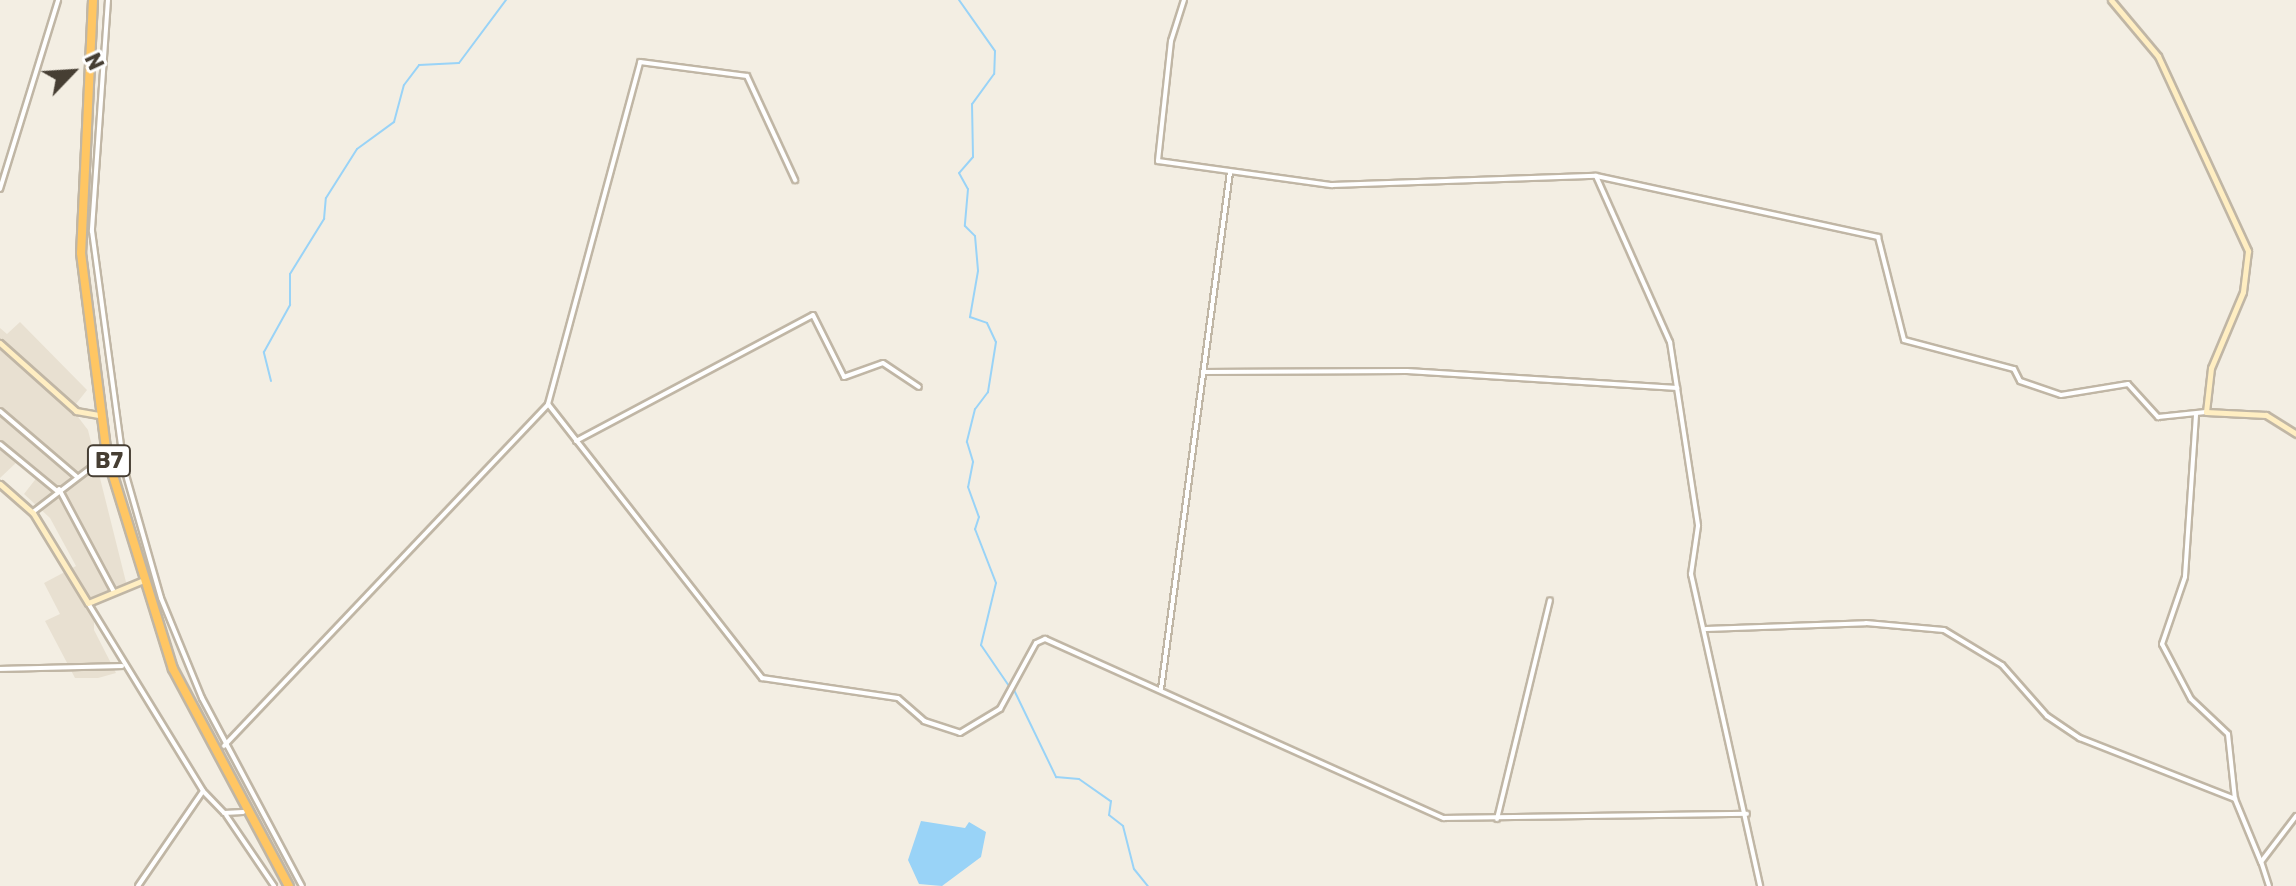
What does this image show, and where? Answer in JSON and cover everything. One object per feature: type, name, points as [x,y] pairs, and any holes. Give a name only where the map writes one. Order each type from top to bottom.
[{"type":"highway","name":"B7","points":[[93,0],[85,60],[79,177],[99,415],[107,456],[149,602],[243,812],[289,886]]},
{"type":"street","points":[[0,189],[58,0]]},
{"type":"street","points":[[108,0],[92,178],[98,315],[124,468],[161,598],[224,746],[302,886]]},
{"type":"street","points":[[1184,0],[1171,41],[1156,158],[1332,185],[1596,176],[1878,237],[1904,340],[2014,369],[2020,381],[2061,395],[2128,384],[2158,417],[2206,412],[2266,415],[2296,434]]},
{"type":"street","points":[[2111,0],[2158,56],[2248,251],[2243,292],[2211,368],[2206,412]]},
{"type":"street","points":[[85,60],[100,64]]},
{"type":"street","points":[[224,746],[548,404],[641,61],[747,76],[795,180]]},
{"type":"street","points":[[1161,689],[1230,171]]},
{"type":"street","points":[[1596,176],[1670,342],[1698,526],[1691,574],[1747,814],[1760,886]]},
{"type":"street","points":[[79,177],[92,178]]},
{"type":"street","points":[[576,441],[813,315],[844,377],[883,363],[919,387]]},
{"type":"street","points":[[0,343],[76,411],[99,415]]},
{"type":"street","points":[[1203,372],[1407,371],[1677,388]]},
{"type":"street","points":[[548,404],[762,678],[898,698],[950,733],[973,728],[1000,709],[1039,640],[1161,689],[1436,816],[1497,819],[1747,814]]},
{"type":"street","points":[[0,411],[76,476]]},
{"type":"street","points":[[2196,415],[2185,577],[2162,644],[2191,699],[2228,734],[2235,799],[2269,886]]},
{"type":"street","points":[[0,444],[58,490],[114,592]]},
{"type":"street","points":[[33,513],[76,476],[107,456]]},
{"type":"street","points":[[111,471],[124,468]]},
{"type":"street","points":[[0,484],[33,513],[122,666],[203,791],[224,813],[274,886]]},
{"type":"street","points":[[88,603],[141,581]]},
{"type":"street","points":[[149,602],[161,598]]},
{"type":"street","points":[[1497,819],[1550,600]]},
{"type":"street","points":[[1706,629],[1934,626],[2002,665],[2047,716],[2080,738],[2235,799]]},
{"type":"street","points":[[0,669],[122,666]]},
{"type":"street","points":[[138,886],[203,791]]},
{"type":"street","points":[[224,813],[243,812]]},
{"type":"street","points":[[2261,862],[2296,816]]},
{"type":"street","points":[[282,877],[292,871]]},
{"type":"shaded area","points":[[20,322],[87,390],[72,409],[88,430],[127,586],[94,598],[94,630],[116,673],[98,678],[75,678],[45,621],[60,614],[44,583],[76,566],[50,518],[24,494],[38,476],[19,460],[0,478],[0,328],[7,334]]},
{"type":"water","points":[[921,821],[965,828],[969,822],[986,832],[981,857],[942,886],[919,884],[908,860]]},
{"type":"waterway","points":[[271,381],[264,352],[290,305],[290,274],[324,219],[326,198],[357,149],[394,122],[404,85],[419,65],[459,63],[506,0]]},
{"type":"waterway","points":[[959,0],[995,51],[994,74],[972,104],[973,157],[959,173],[968,189],[965,226],[975,236],[978,271],[970,317],[987,323],[996,342],[988,392],[975,409],[967,442],[973,462],[968,487],[979,517],[975,529],[996,583],[981,645],[1009,686]]},
{"type":"waterway","points":[[1014,690],[1056,777],[1079,779],[1111,801],[1109,815],[1123,826],[1134,869],[1148,886]]}]
